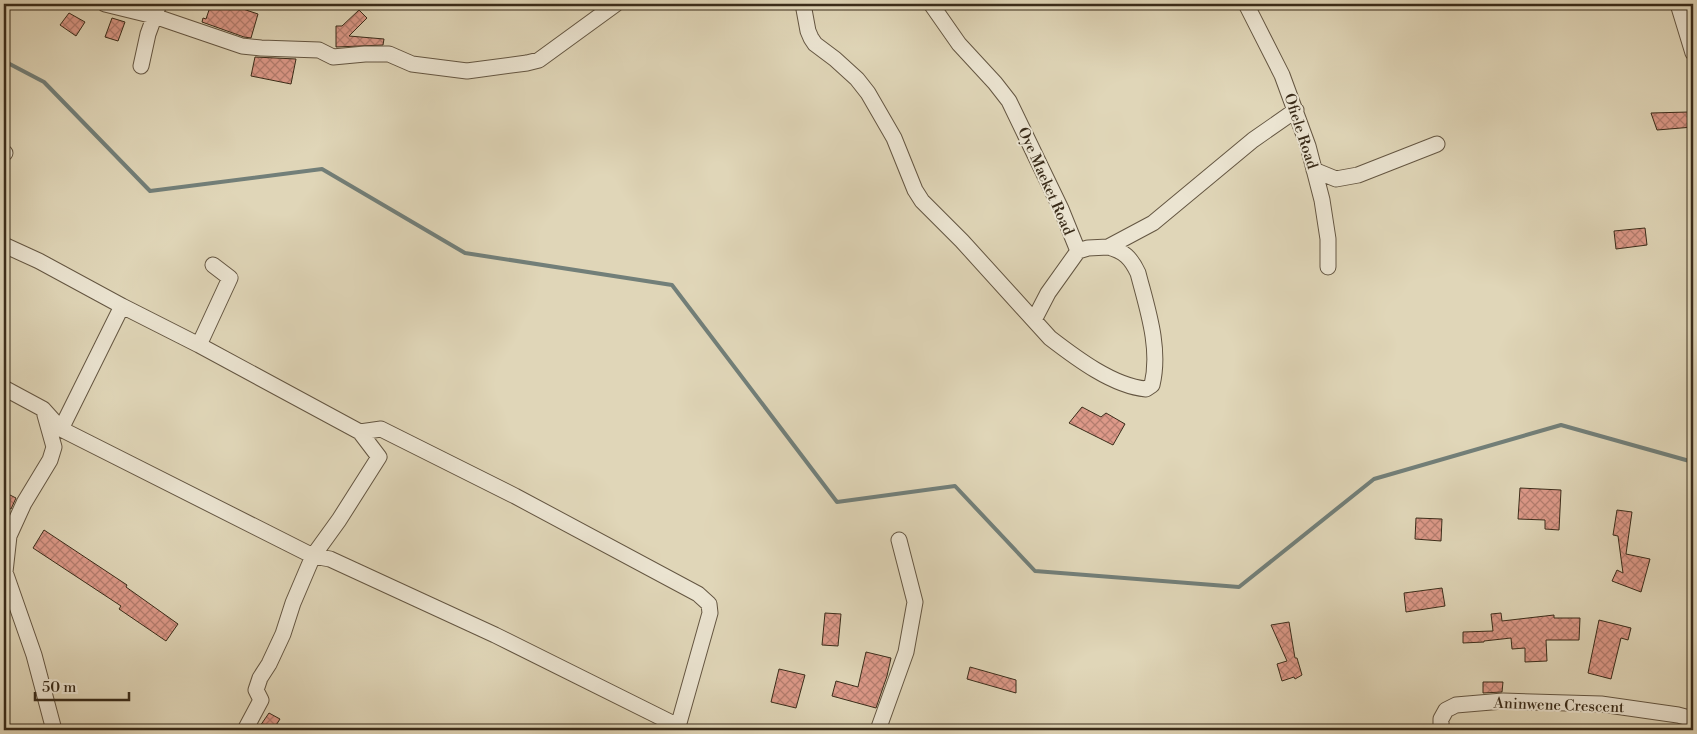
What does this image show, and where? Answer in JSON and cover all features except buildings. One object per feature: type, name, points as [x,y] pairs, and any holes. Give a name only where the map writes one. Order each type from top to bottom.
[{"type":"street","points":[[104,4],[156,10],[242,46],[319,50],[333,57],[388,54],[412,64],[467,71],[527,64],[539,60],[616,4]]},
{"type":"street","points":[[803,4],[808,31],[815,44],[857,79],[868,93],[894,138],[915,190],[922,201],[962,240],[1050,338],[1112,380],[1140,388],[1150,388],[1154,379],[1154,348],[1138,272],[1127,255],[1108,247]]},
{"type":"street","name":"Oye Maeket Road","points":[[931,4],[959,44],[995,82],[1009,101],[1078,251],[1088,248],[1108,247],[1153,223],[1253,140],[1296,110]]},
{"type":"street","name":"Ofiele Road","points":[[1246,4],[1282,75],[1296,110],[1322,200],[1328,239],[1328,268]]},
{"type":"street","points":[[1678,4],[1693,53]]},
{"type":"street","points":[[140,66],[156,10]]},
{"type":"street","points":[[1314,170],[1336,178],[1358,175],[1437,144]]},
{"type":"street","points":[[4,245],[199,345],[360,432],[379,457],[339,520],[313,556],[292,603],[282,634],[269,664],[260,678],[256,690],[261,700],[245,730]]},
{"type":"street","points":[[1034,320],[1048,294],[1078,251]]},
{"type":"street","points":[[199,345],[230,278],[214,265]]},
{"type":"street","points":[[61,429],[122,306]]},
{"type":"street","points":[[4,388],[43,409],[61,429],[313,556],[330,559],[487,631],[678,728],[710,612],[709,604],[698,594],[655,570],[515,496],[381,429],[360,432]]},
{"type":"street","points":[[43,409],[54,447],[50,460],[24,503],[9,536],[5,572],[34,656],[54,730]]},
{"type":"street","points":[[878,730],[906,652],[909,630],[915,609],[915,602],[899,540]]},
{"type":"street","name":"Aninwene Crescent","points":[[1440,730],[1441,719],[1446,710],[1456,705],[1503,701],[1602,704],[1678,715],[1693,719]]},
{"type":"waterway","points":[[4,61],[44,82],[150,191],[322,169],[465,253],[672,285],[837,502],[955,486],[1035,571],[1239,587],[1374,479],[1561,425],[1693,462]]}]
